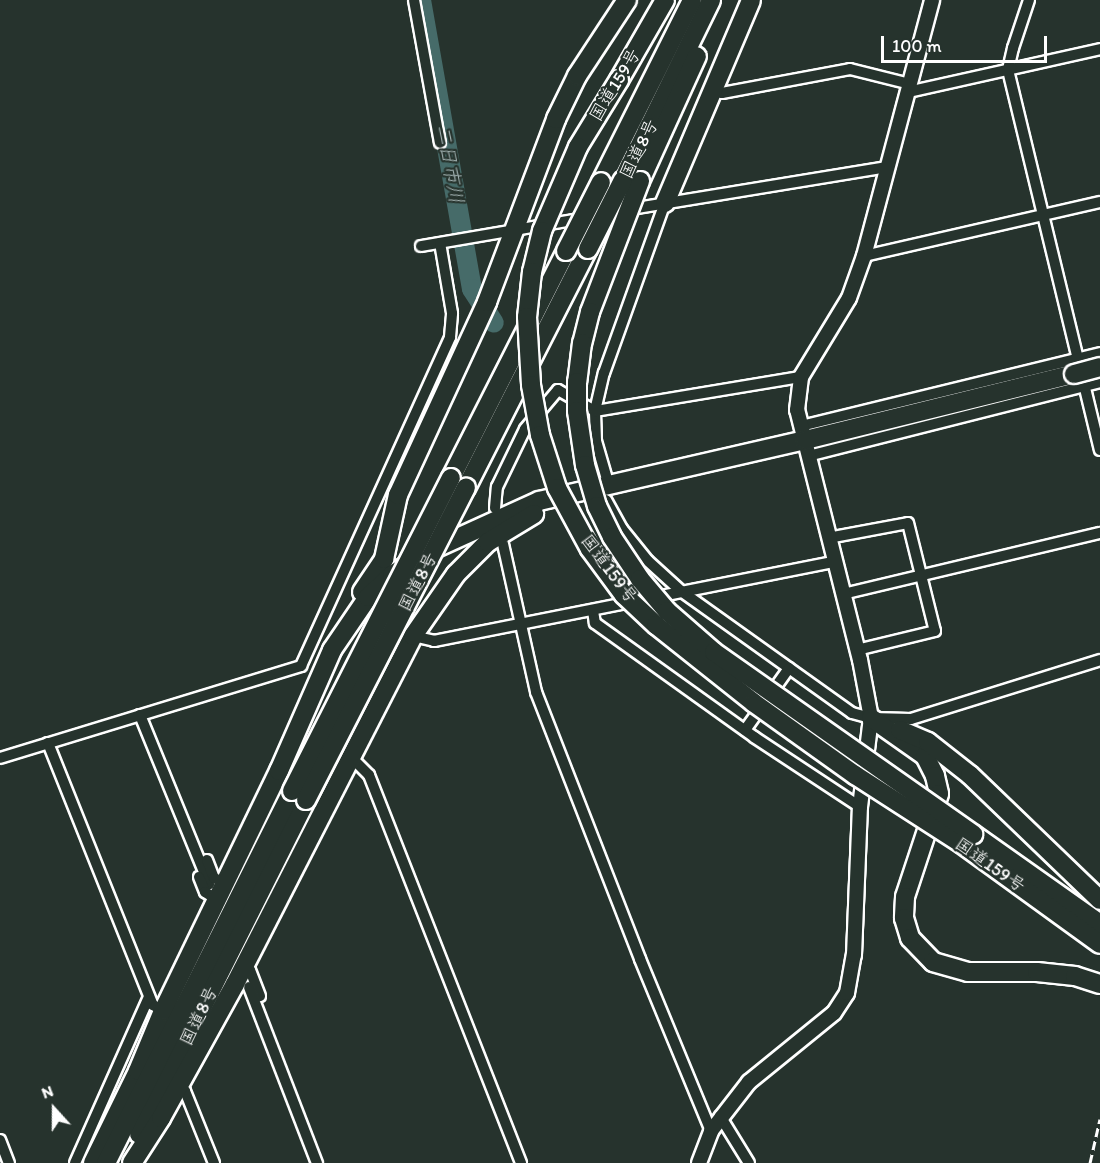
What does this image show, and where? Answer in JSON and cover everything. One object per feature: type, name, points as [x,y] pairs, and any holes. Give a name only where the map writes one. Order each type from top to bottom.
[{"type":"highway","points":[[93,1163],[138,1071],[162,1011],[217,889],[279,771],[344,618],[384,559],[398,495],[484,309],[556,119],[577,76],[627,0]]},
{"type":"highway","points":[[619,80],[639,30],[656,0]]},
{"type":"highway","name":"国道159号","points":[[665,0],[578,147],[542,231],[532,272],[527,317],[531,385],[540,435],[557,488],[590,549],[624,595],[656,625],[754,703],[855,775],[967,839],[1100,924]]},
{"type":"highway","name":"国道8号","points":[[106,1163],[299,796],[458,483],[566,251],[692,0]]},
{"type":"highway","name":"国道8号","points":[[458,483],[588,249],[632,181],[711,0]]},
{"type":"highway","name":"国道159号","points":[[718,0],[720,6],[632,181],[582,343],[577,382],[577,411],[585,465],[597,506],[612,537],[640,579],[667,611],[714,652],[967,839],[1100,944]]},
{"type":"highway","points":[[665,203],[710,91],[751,0]]},
{"type":"highway","points":[[132,1163],[242,985],[244,966],[413,636],[456,574],[488,542],[519,521],[545,509],[805,440],[1100,368]]},
{"type":"highway","points":[[332,650],[368,597],[392,575],[429,551],[539,501],[584,489],[607,493]]},
{"type":"highway","points":[[871,718],[928,742],[970,776],[1100,900]]},
{"type":"highway","points":[[871,718],[925,756],[935,776],[939,794],[905,897],[904,918],[910,938],[933,962],[968,972],[1037,972],[1075,976],[1100,984]]},
{"type":"highway","name":"国道8号","points":[[123,1163],[299,796]]},
{"type":"street","points":[[414,0],[440,143]]},
{"type":"street","points":[[699,1163],[711,1131],[720,1116],[749,1082],[834,1013],[847,993],[854,955],[860,807],[871,718],[857,650],[797,411],[801,377],[849,298],[864,256],[932,0]]},
{"type":"street","points":[[1029,0],[1008,70],[1044,215],[1079,373],[1100,450]]},
{"type":"street","points":[[710,91],[722,93],[850,69],[909,88],[1008,70],[1100,49]]},
{"type":"street","points":[[422,246],[665,203],[889,167]]},
{"type":"street","points":[[864,256],[1100,202]]},
{"type":"street","points":[[665,203],[604,373],[594,411],[596,441],[607,493],[622,529],[648,561],[681,591],[852,713],[871,718],[910,719],[1100,660]]},
{"type":"street","points":[[0,758],[301,666],[450,337],[452,313],[440,243]]},
{"type":"street","points":[[805,440],[998,405],[1079,373],[1100,353]]},
{"type":"street","points":[[805,440],[993,382],[1079,373],[1100,382]]},
{"type":"street","points":[[495,508],[496,487],[525,429],[558,390],[594,411],[801,377]]},
{"type":"street","points":[[828,538],[908,523],[935,631],[857,650]]},
{"type":"street","points":[[843,594],[1100,533]]},
{"type":"street","points":[[503,544],[536,692],[639,959],[711,1131]]},
{"type":"street","points":[[413,636],[434,640],[593,611],[681,591],[834,562]]},
{"type":"street","points":[[593,611],[595,623],[745,730],[860,807]]},
{"type":"street","points":[[745,730],[789,668]]},
{"type":"street","points":[[140,715],[196,852],[217,889]]},
{"type":"street","points":[[48,743],[149,997],[153,1005],[162,1011]]},
{"type":"street","points":[[352,758],[369,775],[521,1163]]},
{"type":"street","points":[[196,852],[191,859],[205,892],[217,889]]},
{"type":"street","points":[[196,852],[204,854],[217,889]]},
{"type":"street","points":[[244,966],[250,970],[267,1016],[262,1022]]},
{"type":"street","points":[[242,985],[254,1018],[262,1022],[317,1163]]},
{"type":"street","points":[[75,1163],[149,997]]},
{"type":"street","points":[[175,1091],[185,1091],[214,1163]]},
{"type":"street","points":[[720,1116],[748,1163]]},
{"type":"street","points":[[0,1140],[9,1163]]},
{"type":"waterway","name":"二日市川","points":[[421,0],[472,289],[494,323]]},
{"type":"railway","points":[[1090,1163],[1100,1119]]}]
